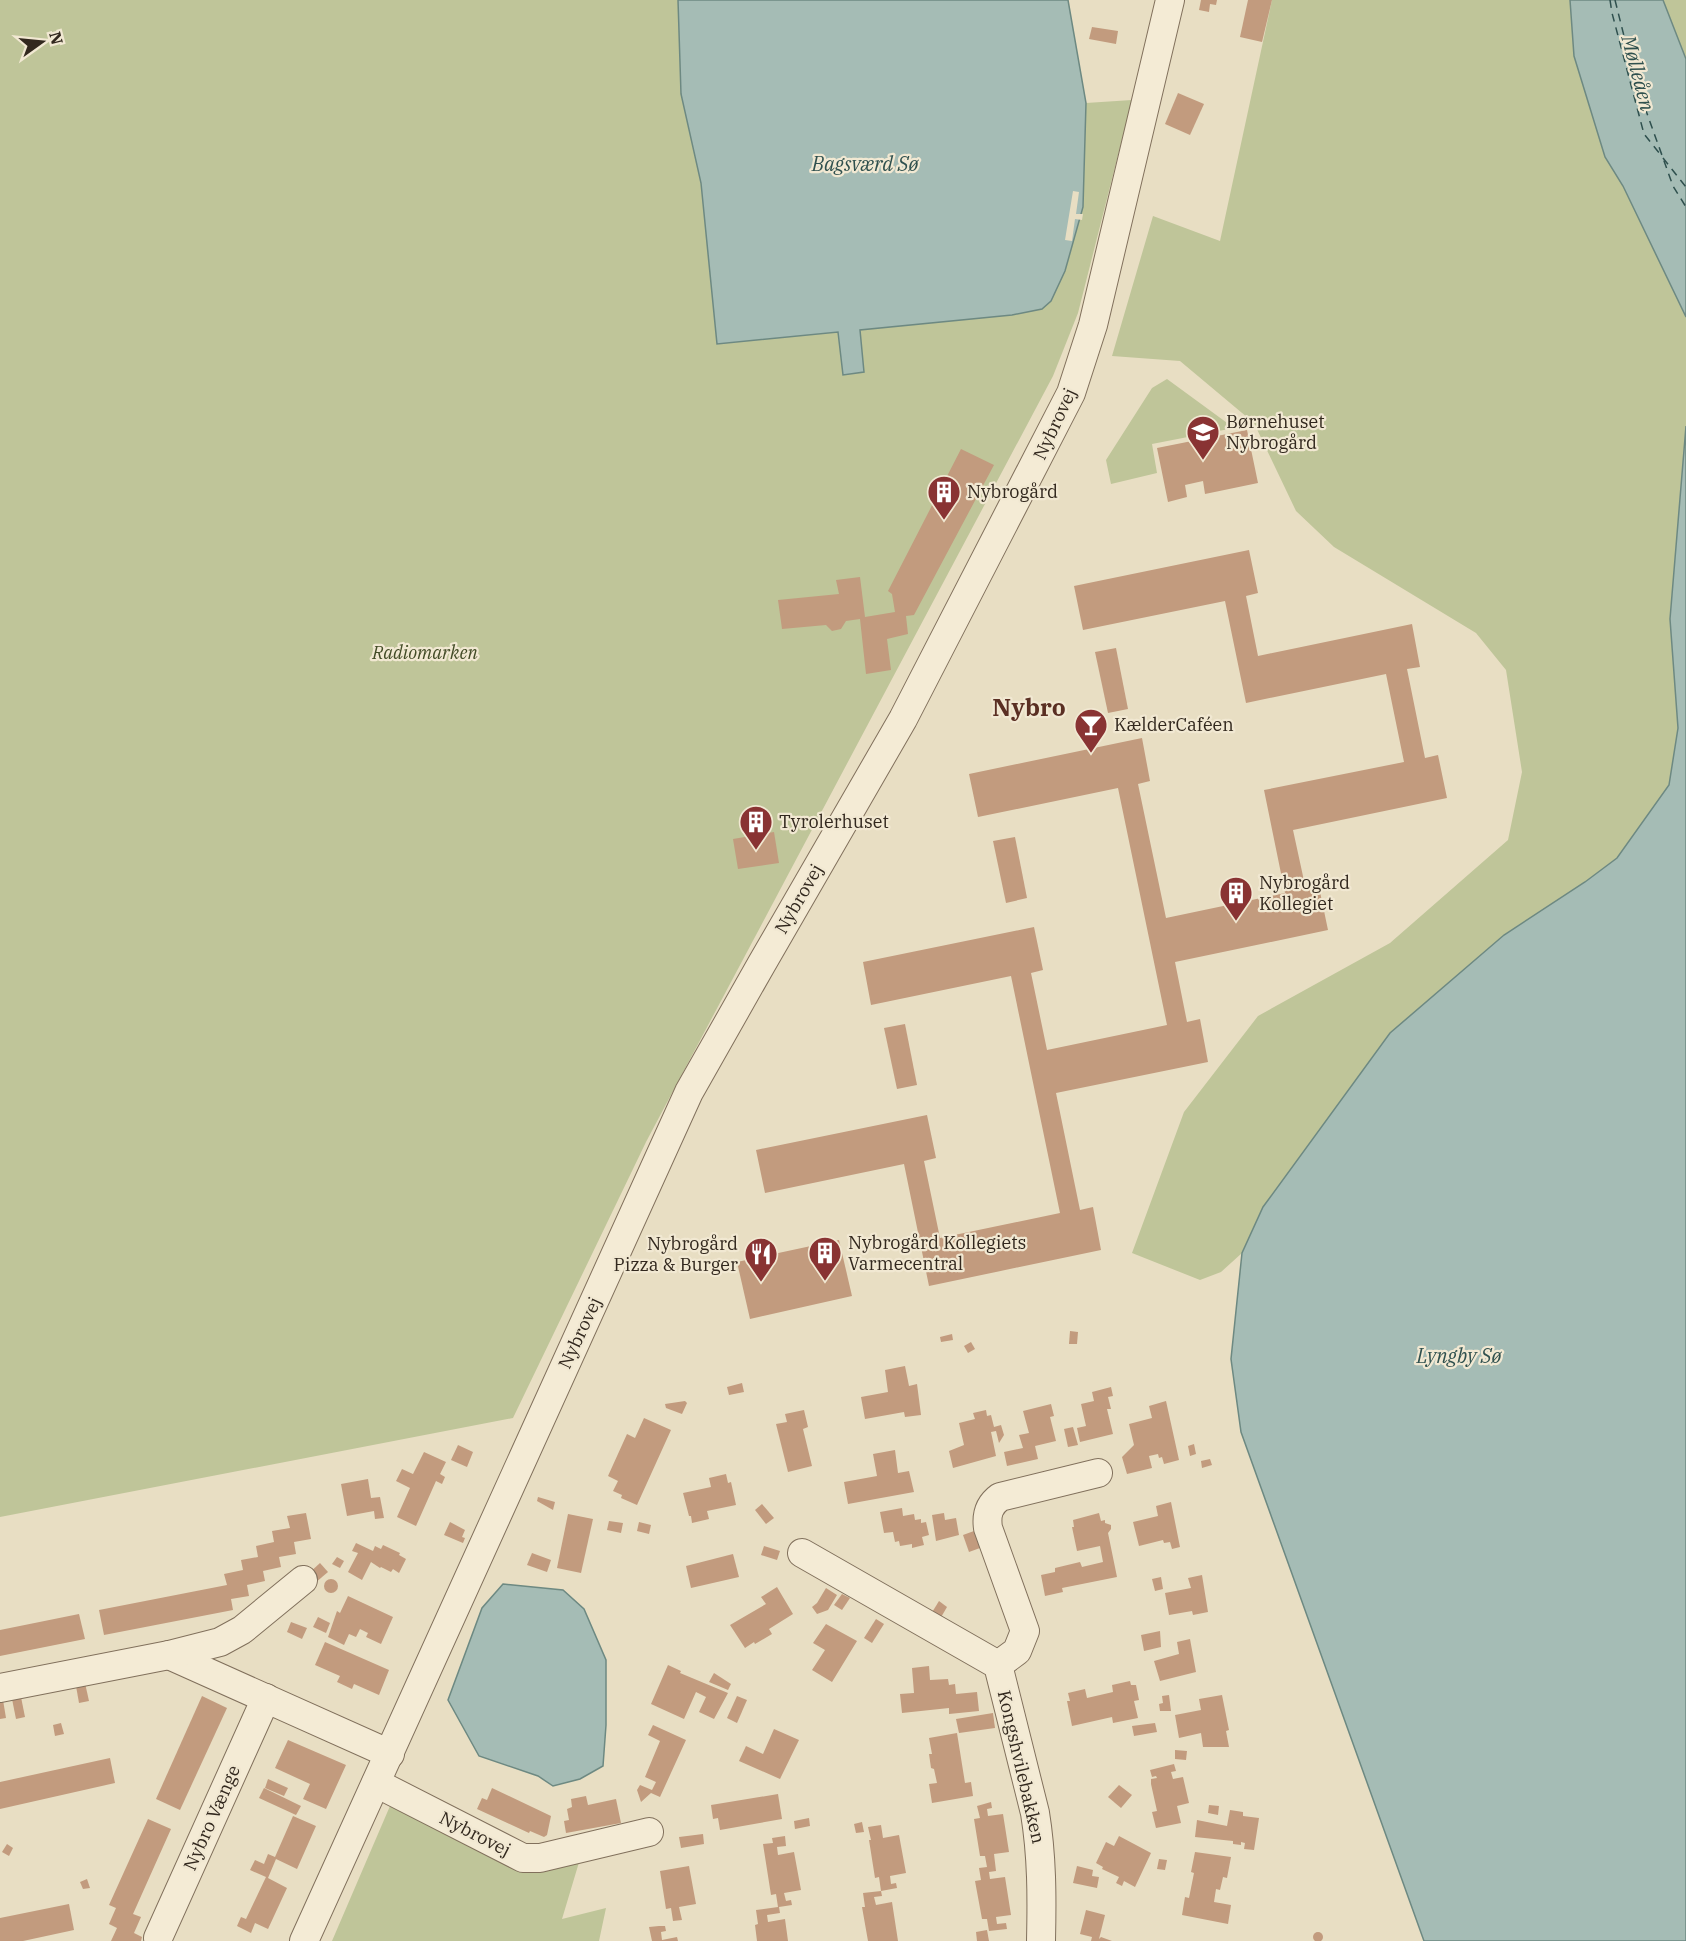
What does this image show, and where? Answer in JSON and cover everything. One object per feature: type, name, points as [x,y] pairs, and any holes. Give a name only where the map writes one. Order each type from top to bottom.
[{"type":"street","name":"Nybrovej","points":[[304,1941],[689,1092],[903,719],[1071,393],[1093,325],[1170,0]]},
{"type":"street","name":"Kongshvilebakken","points":[[998,1665],[1017,1651],[1025,1631],[988,1528],[989,1510],[1000,1497],[1098,1473]]},
{"type":"street","name":"Kongshvilebakken","points":[[802,1553],[998,1665],[1035,1813],[1043,1886],[1041,1941]]},
{"type":"street","points":[[0,1688],[169,1655],[220,1642],[242,1630],[303,1580]]},
{"type":"street","points":[[169,1655],[390,1754]]},
{"type":"street","name":"Nybro Vænge","points":[[158,1938],[266,1698]]},
{"type":"street","name":"Nybrovej","points":[[376,1783],[523,1858],[540,1858],[649,1832]]},
{"type":"green space","name":"Radiomarken","points":[[0,0],[678,0],[681,94],[701,183],[717,344],[838,332],[843,375],[864,372],[860,330],[1012,315],[1083,208],[1086,103],[1132,100],[1078,313],[1053,376],[646,1142],[513,1418],[0,1517]]},
{"type":"green space","points":[[1272,0],[1570,0],[1574,56],[1605,157],[1623,186],[1686,317],[1686,426],[1670,619],[1678,728],[1669,785],[1617,858],[1585,882],[1504,935],[1390,1033],[1263,1207],[1242,1253],[1221,1272],[1200,1280],[1132,1253],[1184,1112],[1258,1016],[1390,943],[1508,840],[1522,772],[1506,670],[1476,633],[1334,547],[1296,511],[1254,423],[1180,361],[1112,356],[1153,216],[1220,241]]},
{"type":"green space","points":[[1663,0],[1686,0],[1686,59]]},
{"type":"green space","points":[[1167,379],[1234,428],[1152,444],[1157,473],[1111,484],[1106,460],[1152,388]]},
{"type":"green space","points":[[390,1806],[580,1859],[562,1919],[606,1908],[599,1941],[332,1941]]},
{"type":"water","name":"Bagsværd Sø","points":[[678,0],[1068,0],[1086,103],[1083,207],[1065,271],[1051,301],[1042,309],[1012,315],[860,330],[864,372],[843,375],[838,332],[717,344],[701,183],[681,94]]},
{"type":"water","name":"Mølleåen","points":[[1570,0],[1663,0],[1686,59],[1686,317],[1623,186],[1605,157],[1574,56]]},
{"type":"water","name":"Lyngby Sø","points":[[1686,426],[1686,1941],[1424,1941],[1241,1432],[1231,1359],[1242,1253],[1263,1207],[1390,1033],[1504,935],[1585,882],[1617,858],[1669,785],[1678,728],[1670,619]]},
{"type":"water","points":[[503,1584],[563,1590],[584,1609],[606,1660],[606,1725],[603,1766],[580,1779],[553,1786],[538,1776],[479,1756],[448,1700],[482,1608]]},
{"type":"pier","points":[[1073,191],[1079,192],[1076,214],[1083,214],[1082,220],[1075,219],[1072,241],[1065,240]]},
{"type":"building","points":[[1201,0],[1217,0],[1216,5],[1210,4],[1209,12],[1199,10]]},
{"type":"building","points":[[1248,0],[1272,0],[1262,42],[1240,37]]},
{"type":"building","points":[[1092,27],[1118,31],[1116,44],[1089,39]]},
{"type":"building","points":[[1178,93],[1204,104],[1190,135],[1165,124]]},
{"type":"building","points":[[1247,430],[1258,483],[1205,494],[1203,481],[1185,485],[1187,497],[1168,502],[1157,448]]},
{"type":"building","name":"Nybrogård","points":[[961,449],[994,465],[914,615],[906,616],[908,634],[887,639],[891,670],[866,674],[860,619],[846,621],[841,629],[832,631],[826,625],[782,629],[778,600],[839,594],[836,580],[860,577],[865,617],[895,612],[892,594],[888,591]]},
{"type":"building","name":"Nybrogård Kollegiet","points":[[1249,550],[1258,593],[1246,596],[1258,656],[1412,624],[1420,667],[1407,669],[1425,758],[1438,755],[1447,798],[1293,830],[1306,890],[1319,887],[1328,930],[1175,962],[1187,1022],[1200,1019],[1208,1062],[1056,1093],[1080,1210],[1093,1207],[1101,1250],[929,1286],[904,1164],[765,1193],[756,1150],[927,1115],[936,1158],[924,1161],[940,1238],[1060,1213],[1011,976],[871,1005],[863,962],[1034,927],[1043,970],[1031,973],[1047,1050],[1167,1025],[1118,788],[978,817],[969,774],[1142,738],[1150,781],[1138,784],[1166,918],[1285,893],[1264,790],[1404,762],[1386,674],[1246,703],[1225,601],[1083,630],[1074,586]]},
{"type":"building","points":[[1116,648],[1128,709],[1108,713],[1095,652]]},
{"type":"building","name":"Tyrolerhuset","points":[[774,832],[779,863],[738,869],[733,839]]},
{"type":"building","points":[[1015,837],[1027,898],[1006,903],[993,841]]},
{"type":"building","points":[[905,1024],[917,1085],[897,1089],[884,1028]]},
{"type":"building","name":"Nybrogård Kollegiets Varmecentral","points":[[839,1240],[852,1296],[750,1319],[737,1262]]},
{"type":"building","points":[[1070,1331],[1078,1332],[1077,1344],[1069,1344]]},
{"type":"building","points":[[952,1334],[953,1340],[941,1342],[940,1337]]},
{"type":"building","points":[[971,1342],[975,1349],[968,1353],[964,1346]]},
{"type":"building","points":[[905,1366],[909,1386],[917,1384],[921,1415],[905,1417],[904,1412],[865,1419],[861,1397],[888,1392],[885,1370]]},
{"type":"building","points":[[742,1383],[744,1392],[729,1395],[727,1387]]},
{"type":"building","points":[[1111,1387],[1113,1396],[1108,1397],[1111,1409],[1107,1409],[1113,1434],[1080,1442],[1077,1428],[1086,1426],[1081,1404],[1094,1401],[1092,1392]]},
{"type":"building","points":[[685,1401],[687,1403],[682,1414],[666,1408],[665,1404]]},
{"type":"building","points":[[1166,1401],[1179,1460],[1164,1464],[1162,1457],[1159,1458],[1158,1454],[1149,1456],[1152,1468],[1127,1474],[1122,1457],[1134,1445],[1129,1424],[1152,1418],[1149,1406]]},
{"type":"building","points":[[1051,1404],[1054,1416],[1050,1417],[1056,1441],[1035,1446],[1038,1459],[1007,1466],[1004,1452],[1023,1448],[1019,1435],[1029,1433],[1023,1411]]},
{"type":"building","points":[[804,1410],[808,1427],[803,1429],[812,1466],[788,1472],[776,1424],[787,1422],[785,1414]]},
{"type":"building","points":[[986,1410],[987,1416],[991,1415],[994,1427],[1001,1425],[1004,1435],[999,1443],[996,1431],[991,1432],[996,1456],[953,1468],[949,1451],[964,1445],[959,1423],[975,1419],[973,1413]]},
{"type":"building","points":[[644,1418],[671,1430],[637,1505],[621,1498],[622,1495],[613,1491],[618,1481],[608,1476],[627,1434],[635,1438]]},
{"type":"building","points":[[1073,1427],[1078,1445],[1068,1447],[1064,1429]]},
{"type":"building","points":[[1194,1444],[1196,1454],[1190,1456],[1188,1446]]},
{"type":"building","points":[[458,1445],[473,1452],[467,1467],[451,1460]]},
{"type":"building","points":[[895,1450],[898,1473],[909,1471],[914,1492],[848,1504],[844,1482],[877,1476],[873,1454]]},
{"type":"building","points":[[424,1452],[446,1462],[440,1474],[445,1477],[442,1484],[436,1481],[416,1526],[397,1517],[410,1488],[396,1481],[402,1469],[413,1474]]},
{"type":"building","points":[[1210,1459],[1212,1465],[1202,1468],[1201,1461]]},
{"type":"building","points":[[726,1474],[728,1483],[731,1482],[736,1505],[707,1511],[709,1519],[692,1523],[683,1493],[711,1487],[709,1478]]},
{"type":"building","points":[[368,1479],[371,1498],[380,1497],[384,1518],[375,1519],[374,1511],[347,1516],[341,1484]]},
{"type":"building","points":[[538,1497],[555,1502],[553,1510],[537,1501]]},
{"type":"building","points":[[1171,1502],[1180,1547],[1172,1549],[1170,1542],[1164,1543],[1163,1540],[1139,1546],[1133,1522],[1158,1516],[1156,1506]]},
{"type":"building","points":[[762,1504],[774,1518],[766,1524],[755,1510]]},
{"type":"building","points":[[902,1508],[903,1516],[914,1514],[915,1520],[921,1519],[921,1523],[926,1522],[929,1535],[922,1537],[924,1545],[912,1548],[912,1544],[900,1546],[899,1541],[895,1542],[893,1532],[884,1533],[880,1512]]},
{"type":"building","points":[[306,1513],[311,1539],[294,1542],[296,1554],[279,1557],[281,1567],[263,1571],[265,1581],[247,1585],[249,1596],[231,1599],[233,1610],[104,1635],[99,1610],[227,1585],[224,1574],[243,1570],[241,1560],[258,1557],[256,1546],[274,1542],[272,1531],[290,1528],[287,1516]]},
{"type":"building","points":[[944,1513],[945,1520],[956,1518],[959,1535],[936,1541],[932,1515]]},
{"type":"building","points":[[1099,1513],[1101,1521],[1105,1520],[1105,1523],[1111,1525],[1108,1533],[1117,1577],[1062,1588],[1063,1592],[1045,1596],[1041,1575],[1055,1572],[1055,1568],[1080,1562],[1082,1567],[1103,1562],[1100,1546],[1077,1551],[1072,1527],[1074,1527],[1073,1520]]},
{"type":"building","points":[[568,1514],[593,1519],[581,1573],[557,1568]]},
{"type":"building","points":[[609,1521],[623,1523],[621,1533],[607,1530]]},
{"type":"building","points":[[450,1522],[465,1530],[462,1537],[465,1538],[463,1543],[444,1535]]},
{"type":"building","points":[[639,1522],[651,1525],[649,1534],[637,1531]]},
{"type":"building","points":[[974,1531],[980,1548],[969,1552],[963,1535]]},
{"type":"building","points":[[356,1543],[373,1551],[375,1546],[381,1549],[383,1545],[400,1553],[399,1555],[406,1559],[399,1573],[393,1569],[391,1572],[380,1568],[371,1562],[362,1580],[348,1572],[358,1553],[352,1551]]},
{"type":"building","points":[[764,1546],[780,1551],[777,1560],[761,1555]]},
{"type":"building","points":[[532,1553],[551,1560],[547,1572],[527,1565]]},
{"type":"building","points":[[733,1554],[739,1577],[691,1588],[686,1566]]},
{"type":"building","points":[[337,1557],[344,1561],[340,1568],[332,1564]]},
{"type":"building","points":[[320,1563],[328,1572],[315,1583],[307,1575]]},
{"type":"building","points":[[1202,1575],[1208,1612],[1193,1615],[1192,1611],[1169,1615],[1165,1593],[1191,1588],[1188,1578]]},
{"type":"building","points":[[1161,1577],[1163,1589],[1155,1591],[1152,1579]]},
{"type":"building","points":[[331,1579],[336,1581],[338,1586],[336,1591],[331,1593],[326,1591],[324,1586],[326,1581]]},
{"type":"building","points":[[777,1587],[793,1614],[769,1629],[772,1634],[745,1648],[730,1625],[766,1604],[761,1597]]},
{"type":"building","points":[[826,1588],[837,1595],[828,1610],[817,1614],[812,1607]]},
{"type":"building","points":[[842,1594],[850,1598],[842,1610],[834,1605]]},
{"type":"building","points":[[348,1596],[393,1617],[381,1644],[366,1637],[368,1633],[360,1629],[356,1637],[349,1634],[344,1645],[328,1637],[337,1611],[340,1613]]},
{"type":"building","points":[[939,1601],[947,1607],[940,1619],[931,1614]]},
{"type":"building","points":[[79,1614],[85,1639],[0,1656],[0,1630]]},
{"type":"building","points":[[318,1617],[330,1623],[326,1633],[313,1627]]},
{"type":"building","points":[[876,1619],[884,1624],[872,1643],[864,1638]]},
{"type":"building","points":[[291,1622],[307,1628],[302,1639],[287,1632]]},
{"type":"building","points":[[826,1624],[857,1641],[832,1682],[812,1670],[825,1650],[813,1643]]},
{"type":"building","points":[[1160,1631],[1161,1647],[1144,1651],[1141,1635]]},
{"type":"building","points":[[1190,1639],[1196,1672],[1160,1681],[1154,1661],[1179,1654],[1177,1642]]},
{"type":"building","points":[[325,1642],[389,1670],[379,1695],[354,1684],[352,1689],[337,1682],[340,1676],[315,1665]]},
{"type":"building","points":[[668,1665],[681,1671],[680,1673],[728,1693],[714,1719],[699,1712],[706,1697],[696,1692],[684,1719],[651,1704]]},
{"type":"building","points":[[929,1666],[930,1680],[948,1679],[949,1685],[955,1684],[956,1694],[977,1692],[979,1711],[949,1714],[949,1708],[902,1713],[900,1694],[914,1693],[912,1668]]},
{"type":"building","points":[[714,1673],[731,1684],[728,1690],[709,1682]]},
{"type":"building","points":[[1130,1681],[1131,1685],[1136,1685],[1139,1700],[1134,1701],[1138,1718],[1113,1723],[1112,1717],[1072,1726],[1067,1701],[1070,1701],[1068,1693],[1085,1689],[1087,1698],[1113,1692],[1112,1685]]},
{"type":"building","points":[[85,1683],[89,1701],[79,1703],[76,1686]]},
{"type":"building","points":[[1169,1695],[1171,1711],[1160,1711],[1159,1704],[1163,1703],[1162,1696]]},
{"type":"building","points":[[1222,1695],[1229,1730],[1226,1731],[1229,1747],[1203,1747],[1201,1733],[1179,1738],[1175,1715],[1201,1710],[1199,1699]]},
{"type":"building","points":[[202,1696],[227,1708],[180,1810],[156,1799]]},
{"type":"building","points":[[737,1696],[747,1700],[737,1723],[727,1718]]},
{"type":"building","points":[[21,1697],[25,1717],[16,1719],[12,1699]]},
{"type":"building","points":[[3,1700],[6,1718],[0,1719],[0,1701]]},
{"type":"building","points":[[993,1713],[995,1728],[959,1733],[956,1719]]},
{"type":"building","points":[[61,1723],[64,1734],[55,1736],[53,1725]]},
{"type":"building","points":[[1155,1723],[1157,1732],[1134,1736],[1132,1726]]},
{"type":"building","points":[[653,1725],[686,1740],[660,1797],[651,1793],[641,1802],[637,1790],[640,1785],[652,1790],[656,1782],[645,1777],[660,1741],[648,1735]]},
{"type":"building","points":[[774,1729],[799,1740],[780,1779],[739,1761],[746,1746],[763,1754]]},
{"type":"building","points":[[957,1733],[965,1783],[971,1782],[973,1796],[932,1803],[929,1784],[937,1783],[934,1769],[931,1768],[929,1754],[932,1754],[929,1738]]},
{"type":"building","points":[[288,1740],[346,1765],[326,1809],[303,1799],[310,1784],[275,1768]]},
{"type":"building","points":[[1175,1750],[1187,1751],[1186,1760],[1175,1759]]},
{"type":"building","points":[[110,1758],[115,1783],[0,1809],[0,1782]]},
{"type":"building","points":[[1174,1764],[1176,1771],[1171,1772],[1173,1779],[1183,1777],[1189,1803],[1177,1806],[1181,1823],[1156,1828],[1152,1812],[1157,1811],[1151,1779],[1157,1778],[1152,1777],[1150,1770]]},
{"type":"building","points":[[268,1779],[288,1788],[284,1796],[265,1788]]},
{"type":"building","points":[[1119,1785],[1132,1795],[1121,1808],[1108,1797]]},
{"type":"building","points":[[264,1788],[301,1806],[296,1815],[259,1798]]},
{"type":"building","points":[[492,1788],[551,1816],[547,1835],[544,1837],[530,1831],[529,1833],[477,1809],[482,1798],[487,1800]]},
{"type":"building","points":[[778,1794],[782,1819],[720,1830],[718,1818],[713,1819],[711,1805]]},
{"type":"building","points":[[586,1796],[588,1805],[616,1799],[621,1823],[566,1833],[564,1821],[569,1820],[567,1809],[572,1807],[571,1799]]},
{"type":"building","points":[[991,1802],[992,1808],[987,1809],[988,1816],[1003,1814],[1009,1852],[994,1854],[996,1871],[989,1872],[990,1879],[1005,1877],[1011,1915],[996,1917],[997,1924],[1006,1923],[1007,1929],[989,1931],[987,1919],[982,1919],[975,1881],[981,1880],[979,1868],[987,1867],[985,1856],[980,1856],[974,1819],[980,1818],[977,1806]]},
{"type":"building","points":[[1209,1805],[1219,1806],[1218,1815],[1208,1813]]},
{"type":"building","points":[[1230,1810],[1243,1812],[1243,1816],[1259,1818],[1254,1850],[1244,1849],[1245,1843],[1241,1842],[1241,1845],[1233,1844],[1233,1841],[1195,1837],[1197,1820],[1227,1826]]},
{"type":"building","points":[[293,1816],[316,1826],[297,1869],[276,1859],[268,1878],[287,1888],[268,1929],[255,1923],[251,1933],[237,1926],[241,1917],[246,1919],[266,1877],[250,1870],[255,1860],[264,1864],[268,1854],[275,1857]]},
{"type":"building","points":[[809,1818],[810,1826],[795,1829],[794,1821]]},
{"type":"building","points":[[148,1819],[171,1829],[133,1914],[141,1917],[134,1933],[142,1937],[141,1941],[111,1941],[117,1928],[109,1924],[116,1908],[109,1905]]},
{"type":"building","points":[[862,1822],[864,1832],[856,1833],[854,1824]]},
{"type":"building","points":[[881,1825],[883,1838],[899,1835],[906,1873],[890,1876],[891,1884],[896,1883],[897,1888],[881,1891],[879,1877],[875,1878],[868,1827]]},
{"type":"building","points":[[703,1834],[704,1844],[681,1848],[679,1837]]},
{"type":"building","points":[[785,1836],[786,1846],[777,1847],[778,1855],[794,1852],[801,1890],[784,1893],[786,1901],[791,1900],[792,1905],[779,1907],[780,1913],[767,1915],[768,1922],[785,1919],[788,1941],[757,1941],[756,1910],[778,1907],[776,1894],[771,1895],[763,1844],[773,1843],[772,1838]]},
{"type":"building","points":[[1119,1836],[1151,1853],[1135,1887],[1124,1881],[1122,1886],[1116,1883],[1119,1877],[1102,1869],[1103,1867],[1096,1863],[1106,1842],[1114,1846]]},
{"type":"building","points":[[7,1844],[13,1848],[9,1856],[2,1852]]},
{"type":"building","points":[[1195,1852],[1231,1857],[1227,1878],[1223,1877],[1220,1890],[1216,1889],[1214,1902],[1231,1905],[1228,1924],[1182,1915],[1185,1897],[1189,1898]]},
{"type":"building","points":[[1159,1859],[1167,1860],[1165,1870],[1157,1869]]},
{"type":"building","points":[[689,1866],[696,1904],[679,1907],[682,1920],[673,1921],[671,1908],[666,1909],[660,1871]]},
{"type":"building","points":[[1077,1866],[1093,1870],[1092,1876],[1099,1877],[1097,1888],[1073,1883]]},
{"type":"building","points":[[87,1879],[90,1888],[83,1889],[80,1882]]},
{"type":"building","points":[[881,1891],[882,1896],[874,1897],[876,1905],[892,1902],[898,1941],[868,1941],[862,1907],[865,1907],[863,1893]]},
{"type":"building","points":[[69,1904],[74,1930],[23,1941],[0,1941],[0,1918]]},
{"type":"building","points":[[1086,1910],[1105,1915],[1099,1939],[1101,1937],[1112,1941],[1091,1941],[1092,1937],[1080,1934]]},
{"type":"building","points":[[665,1926],[666,1931],[661,1932],[662,1940],[677,1937],[678,1941],[652,1941],[649,1927]]},
{"type":"building","points":[[987,1930],[989,1941],[977,1941],[976,1932]]},
{"type":"building","points":[[1318,1932],[1322,1933],[1322,1941],[1318,1942],[1314,1941],[1313,1937],[1314,1933]]},
{"type":"ferry route","points":[[1610,0],[1644,134],[1660,154]]},
{"type":"ferry route","points":[[1615,0],[1635,80],[1673,186],[1686,207]]},
{"type":"ferry route","points":[[1663,158],[1686,187]]},
{"type":"place","name":"Børnehuset Nybrogård","points":[[1203,461]]},
{"type":"place","name":"Nybrogård","points":[[944,521]]},
{"type":"place","name":"KælderCaféen","points":[[1091,754]]},
{"type":"place","name":"Tyrolerhuset","points":[[756,851]]},
{"type":"place","name":"Nybrogård Kollegiet","points":[[1236,922]]},
{"type":"place","name":"Nybrogård Kollegiets Varmecentral","points":[[825,1282]]},
{"type":"place","name":"Nybrogård Pizza & Burger","points":[[761,1283]]},
{"type":"district","name":"Nybro","points":[[1029,708]]}]
